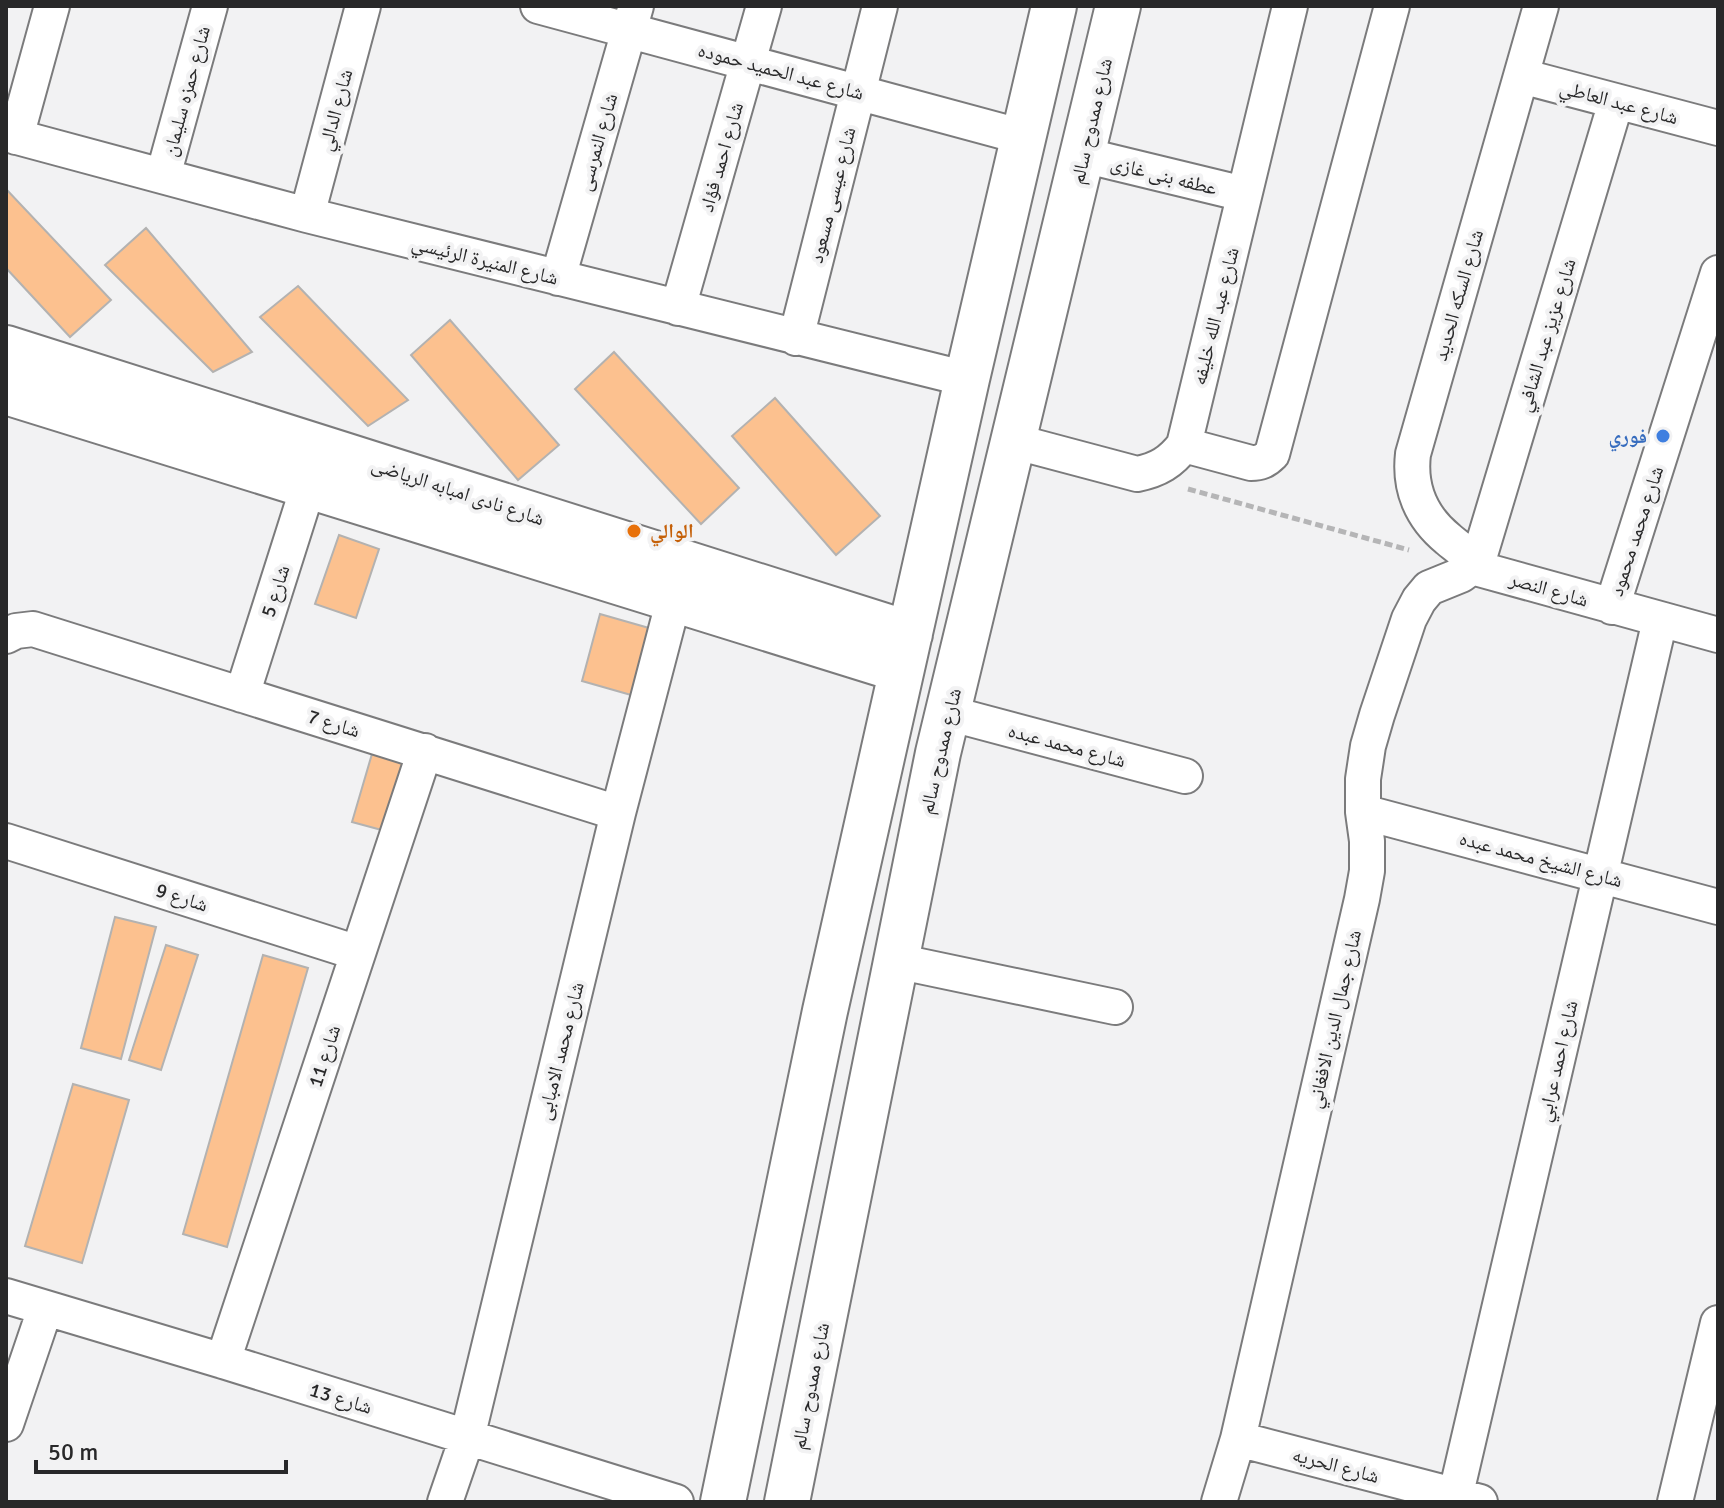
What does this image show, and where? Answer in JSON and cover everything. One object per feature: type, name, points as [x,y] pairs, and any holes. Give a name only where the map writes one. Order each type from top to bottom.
[{"type":"main road","points":[[723,1502],[825,1011],[1054,6]]},
{"type":"main road","name":"شارع ممدوح سالم","points":[[787,1502],[938,753],[1118,6]]},
{"type":"main road","name":"شارع نادى امبابه الرياضى","points":[[6,348],[678,581],[906,652]]},
{"type":"main road","name":"شارع نادى امبابه الرياضى","points":[[6,392],[308,487],[678,581]]},
{"type":"main road","points":[[825,1011],[884,1024]]},
{"type":"street","points":[[11,135],[52,6]]},
{"type":"street","name":"شارع حمزه سليمان","points":[[163,176],[210,6]]},
{"type":"street","name":"شارع الدالي","points":[[307,215],[363,6]]},
{"type":"street","name":"شارع عبد الحميد حموده","points":[[538,6],[632,18],[748,63],[1023,137]]},
{"type":"street","name":"شارع احمد فؤاد","points":[[678,308],[764,6]]},
{"type":"street","name":"شارع عيسى مسعود","points":[[796,338],[880,6]]},
{"type":"street","name":"شارع عبد الله خليفه","points":[[1184,445],[1290,6]]},
{"type":"street","points":[[1013,441],[1137,474],[1151,472],[1164,465],[1184,445],[1251,463],[1266,460],[1272,454],[1392,6]]},
{"type":"street","name":"شارع السكه الحديد","points":[[1474,567],[1465,552],[1439,532],[1419,504],[1413,488],[1413,454],[1541,6]]},
{"type":"street","name":"شارع النمرسى","points":[[558,278],[632,18]]},
{"type":"street","name":"شارع عبد العاطي","points":[[1521,76],[1718,128]]},
{"type":"street","name":"شارع عزيز عبد الشافي","points":[[1474,567],[1616,102]]},
{"type":"street","name":"شارع المنيرة الرئيسي","points":[[11,135],[307,215],[967,379]]},
{"type":"street","name":"عطفه بنى غازى","points":[[1083,155],[1244,194]]},
{"type":"street","name":"شارع محمد محمود","points":[[1612,607],[1718,273]]},
{"type":"street","name":"شارع 5","points":[[242,695],[308,487]]},
{"type":"street","name":"شارع النصر","points":[[1474,567],[1718,635]]},
{"type":"street","name":"شارع جمال الدين الافغاني","points":[[1219,1502],[1238,1439],[1362,899],[1367,871],[1363,779],[1368,746],[1413,609],[1429,588],[1474,567]]},
{"type":"street","name":"شارع محمد الامبابى","points":[[445,1502],[467,1438],[618,813],[678,581]]},
{"type":"street","name":"شارع احمد عرابي","points":[[1463,1500],[1600,875],[1660,620]]},
{"type":"street","name":"شارع 7","points":[[6,636],[33,629],[618,813]]},
{"type":"street","name":"شارع محمد عبده","points":[[948,713],[1185,776]]},
{"type":"street","name":"شارع 11","points":[[223,1361],[425,751]]},
{"type":"street","name":"شارع الشيخ محمد عبده","points":[[1363,812],[1718,907]]},
{"type":"street","name":"شارع 9","points":[[6,841],[358,953]]},
{"type":"street","points":[[896,961],[1115,1007]]},
{"type":"street","name":"شارع 13","points":[[6,1296],[676,1502]]},
{"type":"street","points":[[6,1424],[45,1309]]},
{"type":"street","points":[[1675,1502],[1718,1323]]},
{"type":"street","name":"شارع الحريه","points":[[1238,1439],[1463,1500]]},
{"type":"path","points":[[1201,493],[1381,542]]},
{"type":"building","points":[[6,189],[111,300],[70,337],[6,268]]},
{"type":"building","points":[[146,228],[252,352],[213,372],[105,265]]},
{"type":"building","points":[[298,286],[408,400],[368,426],[260,317]]},
{"type":"building","points":[[450,320],[559,445],[518,480],[411,355]]},
{"type":"building","points":[[614,352],[739,488],[701,524],[575,389]]},
{"type":"building","points":[[775,398],[880,516],[836,555],[732,436]]},
{"type":"building","points":[[339,535],[379,549],[356,618],[315,604]]},
{"type":"building","points":[[600,614],[656,630],[638,697],[582,681]]},
{"type":"building","points":[[374,747],[411,758],[389,832],[352,822]]},
{"type":"building","points":[[115,917],[156,927],[121,1059],[81,1048]]},
{"type":"building","points":[[166,945],[198,955],[161,1070],[129,1060]]},
{"type":"building","points":[[263,955],[308,968],[227,1247],[183,1234]]},
{"type":"building","points":[[73,1084],[129,1100],[82,1263],[25,1246]]},
{"type":"place","name":"فوري","points":[[1663,436]]},
{"type":"place","name":"الوالي","points":[[634,531]]}]
